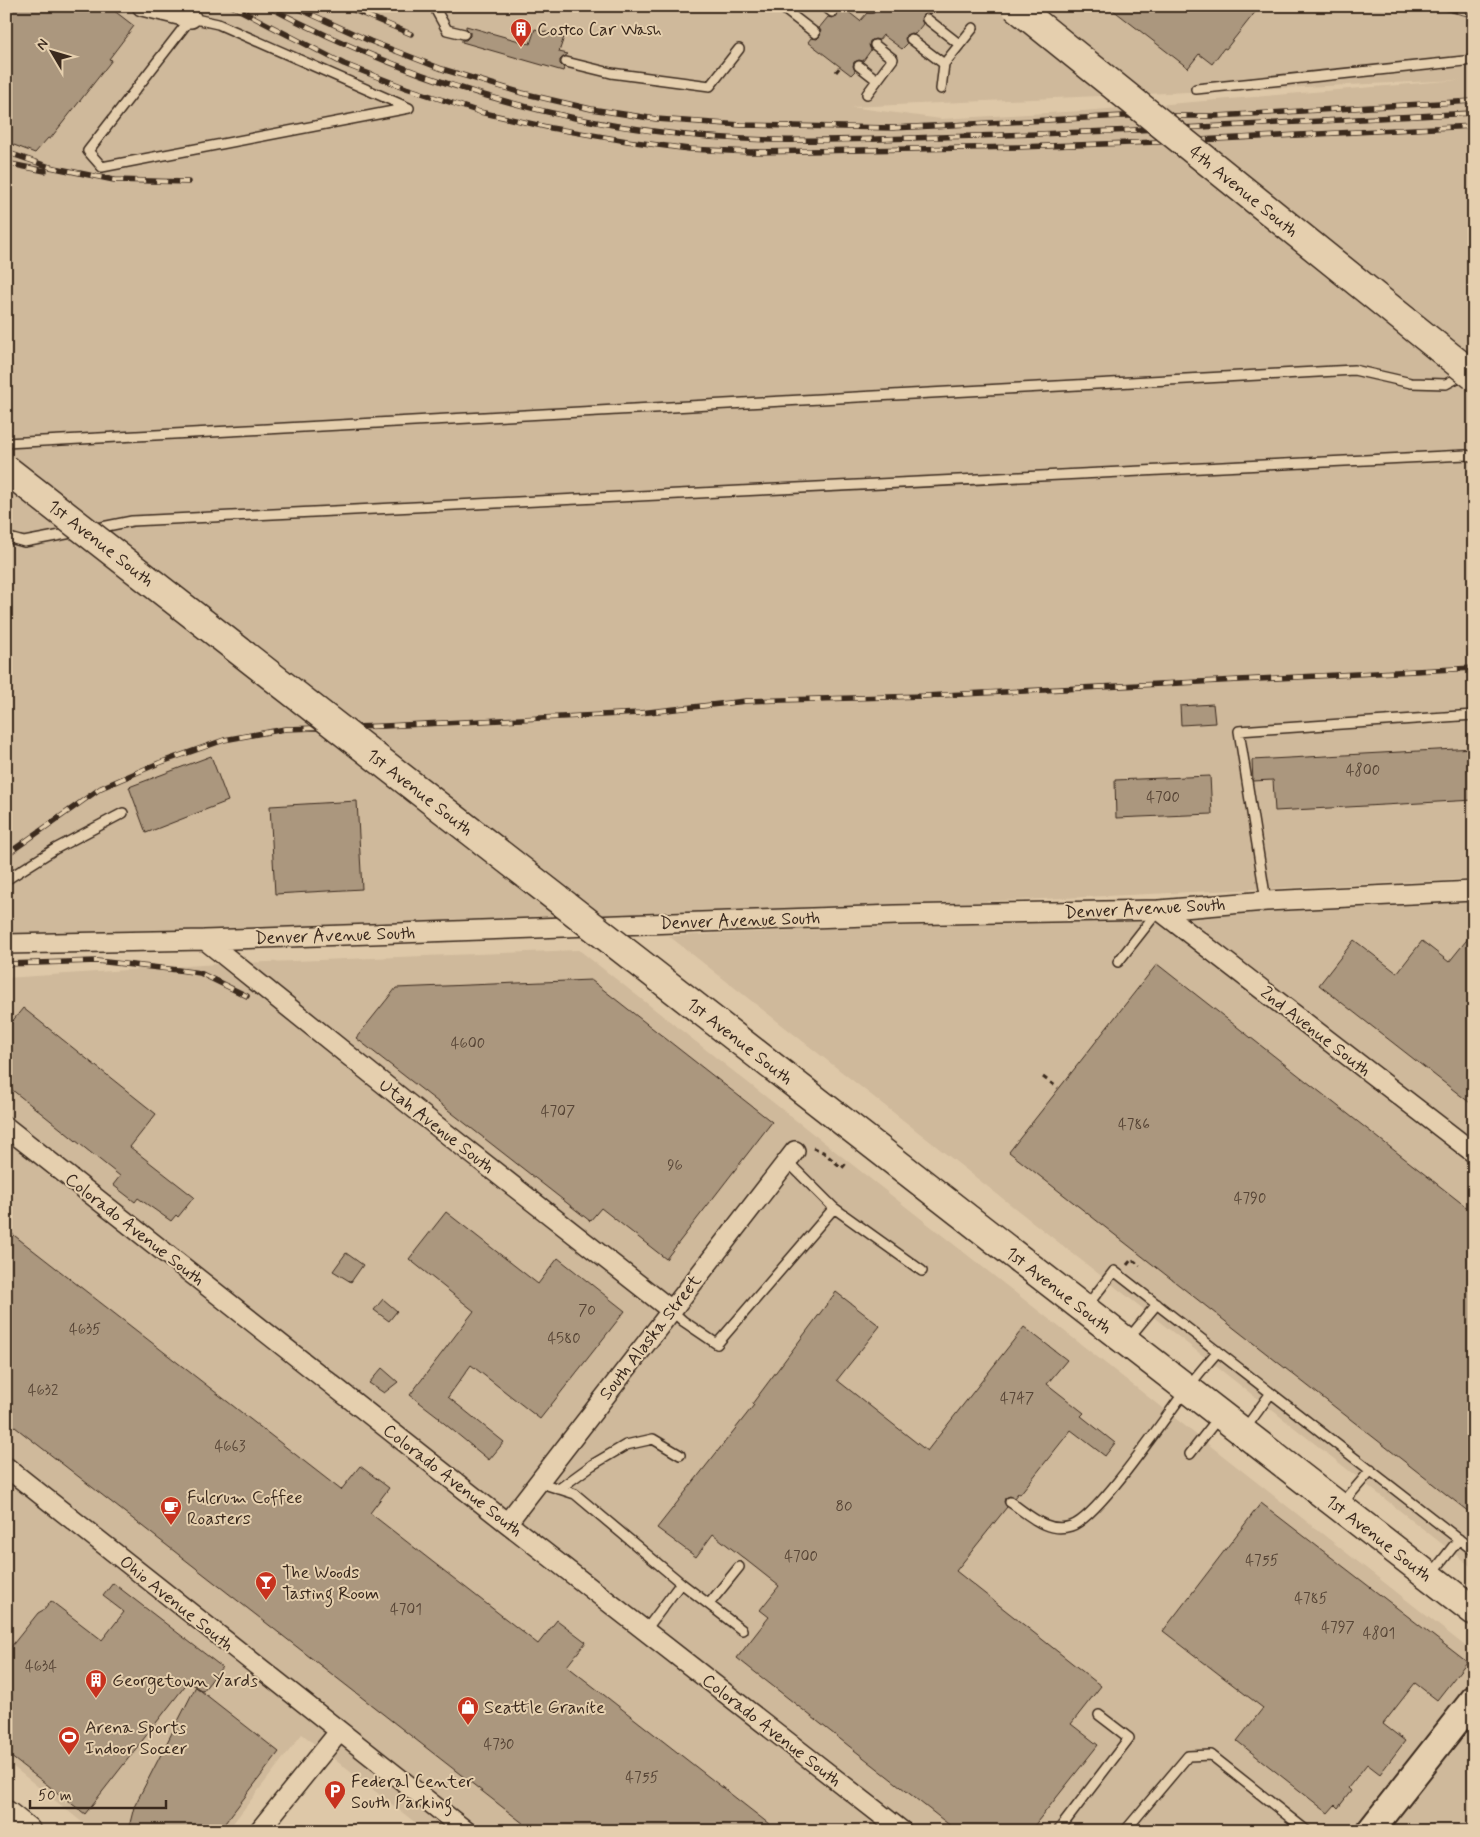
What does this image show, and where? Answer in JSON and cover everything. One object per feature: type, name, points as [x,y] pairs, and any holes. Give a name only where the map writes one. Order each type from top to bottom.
[{"type":"main road","name":"4th Avenue South","points":[[1015,6],[1474,376]]},
{"type":"main road","name":"1st Avenue South","points":[[6,469],[1474,1612]]},
{"type":"main road","points":[[6,1815],[26,1831]]},
{"type":"street","points":[[142,6],[191,18]]},
{"type":"street","name":"Denver Avenue South","points":[[6,944],[205,940],[896,915],[1159,910],[1266,901],[1474,891]]},
{"type":"street","name":"2nd Avenue South","points":[[1159,910],[1474,1153]]},
{"type":"street","name":"Utah Avenue South","points":[[205,940],[415,1109],[671,1310]]},
{"type":"street","name":"Colorado Avenue South","points":[[6,1127],[507,1523],[902,1831]]},
{"type":"street","name":"South Alaska Street","points":[[507,1523],[791,1156]]},
{"type":"street","name":"Ohio Avenue South","points":[[6,1467],[466,1831]]},
{"type":"street","points":[[1370,1831],[1474,1699]]},
{"type":"street","points":[[259,1831],[339,1732]]},
{"type":"lane","points":[[780,6],[815,33]]},
{"type":"lane","points":[[437,12],[448,30],[464,34]]},
{"type":"lane","points":[[191,18],[218,24],[408,108],[102,167],[88,151],[191,18]]},
{"type":"lane","points":[[926,19],[959,44]]},
{"type":"lane","points":[[941,89],[944,64],[973,28]]},
{"type":"lane","points":[[911,39],[944,64]]},
{"type":"lane","points":[[867,94],[893,59],[875,45]]},
{"type":"lane","points":[[566,62],[611,73],[710,86],[739,49]]},
{"type":"lane","points":[[1196,89],[1474,60]]},
{"type":"lane","points":[[859,66],[878,80]]},
{"type":"lane","points":[[6,443],[1354,370],[1411,384],[1446,384],[1474,369]]},
{"type":"lane","points":[[6,537],[24,542],[132,521],[1466,455],[1474,457]]},
{"type":"lane","points":[[1266,901],[1239,731],[1474,715]]},
{"type":"lane","points":[[6,880],[55,849],[124,813]]},
{"type":"lane","points":[[1118,962],[1159,910]]},
{"type":"lane","points":[[791,1156],[834,1208],[922,1271]]},
{"type":"lane","points":[[671,1310],[683,1321],[717,1344],[834,1208]]},
{"type":"lane","points":[[1084,1309],[1114,1270],[1474,1551]]},
{"type":"lane","points":[[1126,1342],[1158,1304]]},
{"type":"lane","points":[[1010,1502],[1040,1523],[1055,1528],[1072,1526],[1088,1516],[1105,1498],[1186,1388],[1218,1351]]},
{"type":"lane","points":[[1243,1432],[1271,1393]]},
{"type":"lane","points":[[1190,1454],[1220,1415]]},
{"type":"lane","points":[[559,1489],[592,1465],[626,1445],[653,1439],[680,1455]]},
{"type":"lane","points":[[1339,1507],[1371,1470]]},
{"type":"lane","points":[[538,1482],[575,1494],[681,1583],[742,1630]]},
{"type":"lane","points":[[1429,1577],[1459,1539]]},
{"type":"lane","points":[[709,1604],[739,1567]]},
{"type":"lane","points":[[645,1631],[681,1583]]},
{"type":"lane","points":[[1058,1831],[1129,1738],[1099,1715]]},
{"type":"lane","points":[[1125,1831],[1188,1756],[1211,1755],[1307,1831]]},
{"type":"path","points":[[836,72],[840,67]]},
{"type":"path","points":[[1043,1077],[1058,1088]]},
{"type":"path","points":[[791,1156],[815,1148],[842,1168],[847,1162]]},
{"type":"path","points":[[1132,1259],[1140,1266]]},
{"type":"shaded area","points":[[6,6],[1474,6],[1474,879],[6,947]],"holes":[[[1459,80],[1083,111],[941,119],[851,107]]]},
{"type":"shaded area","points":[[1474,900],[1474,1569],[669,936]]},
{"type":"shaded area","points":[[579,950],[1474,1653],[1474,1831],[426,1831],[302,1734],[227,1831],[93,1831],[6,1761],[6,978],[217,964]]},
{"type":"building","points":[[6,6],[108,6],[134,26],[109,59],[112,60],[50,139],[48,138],[35,153],[6,142]]},
{"type":"building","points":[[836,6],[841,6],[860,21],[867,13],[874,13],[876,6],[936,6],[930,14],[925,13],[922,16],[923,24],[915,34],[906,35],[907,44],[902,49],[883,35],[879,40],[870,41],[871,50],[863,61],[854,62],[855,71],[851,75],[808,42],[811,38],[817,39],[820,36],[821,31],[819,28],[828,17],[837,16]]},
{"type":"building","points":[[1108,6],[1260,6],[1212,64],[1199,54],[1188,68]]},
{"type":"building","name":"Costco Car Wash","points":[[466,26],[530,44],[535,29],[564,37],[559,52],[568,54],[560,60],[560,64],[564,68],[563,71],[462,42],[462,40],[466,40],[470,36]]},
{"type":"building","points":[[1213,704],[1215,723],[1181,725],[1180,706]]},
{"type":"building","points":[[1474,748],[1474,800],[1275,811],[1273,780],[1253,781],[1252,760]]},
{"type":"building","points":[[211,756],[228,801],[146,833],[129,787]]},
{"type":"building","points":[[1210,776],[1212,814],[1116,818],[1115,780]]},
{"type":"building","points":[[357,801],[362,889],[275,894],[270,806]]},
{"type":"building","points":[[1474,931],[1474,1106],[1319,985],[1354,940],[1397,973],[1422,941],[1449,962]]},
{"type":"building","points":[[1157,964],[1474,1213],[1474,1516],[1009,1152]]},
{"type":"building","points":[[591,980],[772,1122],[666,1259],[601,1208],[590,1221],[356,1038],[396,988]]},
{"type":"building","points":[[23,1008],[156,1114],[130,1147],[194,1197],[178,1217],[176,1215],[171,1221],[138,1198],[135,1202],[113,1185],[120,1176],[6,1085],[6,1029]]},
{"type":"building","points":[[446,1212],[538,1284],[558,1258],[625,1311],[540,1419],[471,1365],[448,1397],[504,1442],[489,1460],[410,1395],[474,1311],[409,1259]]},
{"type":"building","points":[[6,1229],[341,1490],[360,1466],[389,1488],[370,1513],[538,1644],[557,1620],[586,1642],[567,1666],[778,1831],[533,1831],[6,1420]]},
{"type":"building","points":[[346,1253],[363,1265],[351,1282],[333,1271]]},
{"type":"building","points":[[836,1292],[880,1326],[837,1380],[927,1451],[1024,1327],[1067,1360],[1047,1384],[1084,1413],[1081,1416],[1115,1443],[1105,1456],[1071,1430],[1020,1494],[1018,1493],[1014,1498],[1010,1496],[1005,1498],[1004,1502],[1007,1507],[956,1571],[1101,1686],[1071,1724],[1098,1745],[1030,1831],[957,1831],[737,1658],[769,1617],[760,1610],[779,1586],[713,1534],[696,1557],[657,1528],[754,1405],[752,1404]]},
{"type":"building","points":[[383,1299],[397,1311],[389,1321],[374,1310]]},
{"type":"building","points":[[382,1368],[398,1382],[384,1393],[369,1383]]},
{"type":"building","points":[[1261,1503],[1467,1662],[1437,1700],[1415,1683],[1383,1724],[1405,1741],[1380,1774],[1367,1764],[1348,1788],[1351,1791],[1338,1808],[1335,1805],[1328,1813],[1237,1741],[1263,1708],[1163,1631]]},
{"type":"building","name":"Georgetown Yards","points":[[113,1583],[222,1667],[203,1691],[196,1687],[279,1752],[219,1831],[128,1831],[134,1807],[196,1686],[188,1682],[85,1814],[6,1753],[6,1653],[38,1613],[45,1609],[51,1601],[102,1640],[124,1612],[103,1596]]},
{"type":"railway","points":[[232,6],[344,64],[406,88],[480,112],[551,128],[689,149],[750,152],[1019,147],[1474,126]]},
{"type":"railway","points":[[267,6],[359,50],[455,86],[504,101],[603,123],[693,136],[773,140],[894,139],[1162,129],[1474,113]]},
{"type":"railway","points":[[293,6],[370,41],[442,69],[522,93],[591,109],[656,119],[741,125],[893,128],[1123,116],[1216,116],[1474,101]]},
{"type":"railway","points":[[344,6],[411,34]]},
{"type":"railway","points":[[1436,6],[1474,15]]},
{"type":"railway","points":[[6,152],[50,167],[114,180],[188,182]]},
{"type":"railway","points":[[6,163],[45,171]]},
{"type":"railway","points":[[6,855],[101,788],[159,763],[224,740],[285,729],[640,713],[746,701],[924,696],[1474,668]]},
{"type":"railway","points":[[6,964],[97,961],[178,970],[200,973],[247,996]]},
{"type":"place","name":"Costco Car Wash","points":[[521,48]]},
{"type":"place","name":"Fulcrum Coffee Roasters","points":[[171,1526]]},
{"type":"place","name":"The Woods Tasting Room","points":[[266,1601]]},
{"type":"place","name":"Georgetown Yards","points":[[96,1699]]},
{"type":"place","name":"Seattle Granite","points":[[468,1726]]},
{"type":"place","name":"Arena Sports Indoor Soccer","points":[[69,1756]]},
{"type":"place","name":"Federal Center South Parking","points":[[335,1810]]}]
